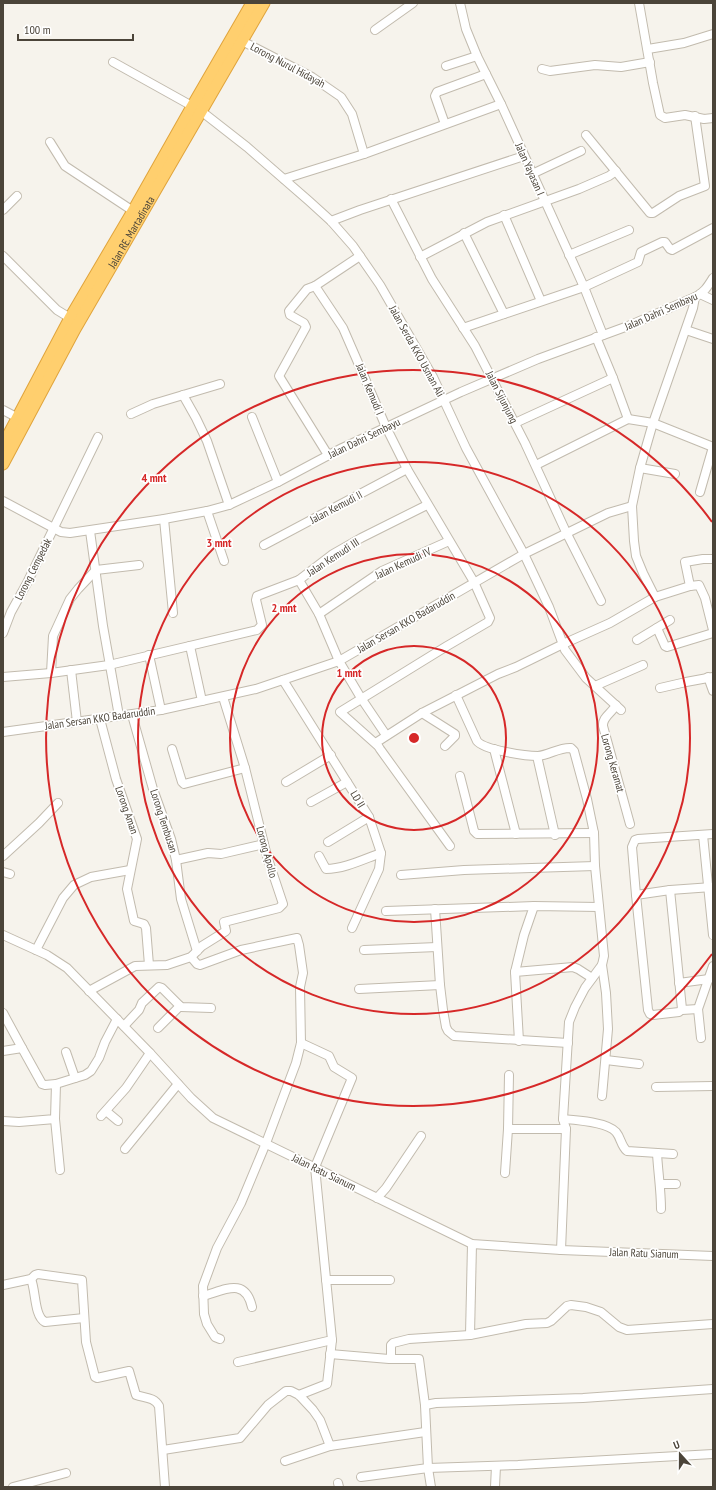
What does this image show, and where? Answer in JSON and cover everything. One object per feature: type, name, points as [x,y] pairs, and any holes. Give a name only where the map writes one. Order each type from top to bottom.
[{"type":"highway","points":[[3,445],[74,321],[134,211],[197,108],[252,3]]},
{"type":"highway","name":"Jalan RE. Martadinata","points":[[3,464],[74,321],[197,108],[242,40],[264,3]]},
{"type":"street","points":[[375,30],[414,3]]},
{"type":"street","name":"Jalan Yayasan I","points":[[460,3],[466,29],[477,56],[501,104],[584,287],[613,378],[628,419]]},
{"type":"street","points":[[639,3],[653,84],[662,117],[668,118],[685,115],[704,119],[713,118]]},
{"type":"street","points":[[648,49],[684,43],[713,34]]},
{"type":"street","name":"Lorong Nurul Hidayah","points":[[242,40],[312,77],[341,97],[352,114],[364,154]]},
{"type":"street","points":[[446,66],[477,56]]},
{"type":"street","name":"Jalan Serda KKO Usman Ali","points":[[113,62],[197,108],[284,179],[331,221],[360,256],[380,285],[405,327],[445,400],[469,454],[524,554],[549,607],[563,644]]},
{"type":"street","points":[[542,69],[550,71],[595,65],[621,67],[650,62]]},
{"type":"street","points":[[445,124],[435,96],[437,92],[486,74]]},
{"type":"street","points":[[284,179],[364,154],[501,104]]},
{"type":"street","points":[[586,135],[652,213],[657,212],[679,196],[703,187],[705,183],[695,116]]},
{"type":"street","points":[[50,142],[65,166],[104,190],[134,211]]},
{"type":"street","points":[[532,174],[581,151]]},
{"type":"street","points":[[331,221],[524,156]]},
{"type":"street","points":[[420,257],[464,233],[504,215],[601,180],[616,171]]},
{"type":"street","points":[[3,210],[17,196]]},
{"type":"street","name":"Jalan Sijunjung","points":[[391,200],[432,279],[472,340],[536,465],[566,532],[601,601]]},
{"type":"street","points":[[504,215],[542,301]]},
{"type":"street","points":[[463,328],[584,287],[638,262],[640,252],[662,242],[665,242],[672,250],[713,228]]},
{"type":"street","points":[[569,255],[628,230]]},
{"type":"street","points":[[464,233],[504,314]]},
{"type":"street","points":[[3,256],[52,306],[74,321]]},
{"type":"street","points":[[328,455],[279,376],[306,327],[304,323],[290,315],[289,310],[306,289],[315,286],[360,256]]},
{"type":"street","name":"Jalan Dahri Sembayu","points":[[3,501],[54,528],[67,533],[90,531],[164,519],[207,511],[228,505],[278,482],[328,455],[386,427],[492,379],[538,359],[628,326],[698,295],[713,278]]},
{"type":"street","name":"Jalan Kemudi I","points":[[315,286],[340,322],[386,427],[427,505],[474,582],[490,616],[489,621],[360,698]]},
{"type":"street","points":[[655,597],[636,556],[632,506],[640,468],[653,423],[698,295],[713,300]]},
{"type":"street","points":[[686,330],[713,339]]},
{"type":"street","points":[[515,423],[613,378]]},
{"type":"street","points":[[131,414],[153,404],[220,384]]},
{"type":"street","points":[[182,395],[196,418],[207,441],[228,505]]},
{"type":"street","points":[[3,410],[18,418]]},
{"type":"street","points":[[252,417],[278,482]]},
{"type":"street","points":[[536,465],[628,419],[653,423],[713,447],[700,492]]},
{"type":"street","name":"Lorong Cempedak","points":[[3,633],[11,612],[98,437]]},
{"type":"street","name":"Jalan Kemudi II","points":[[264,545],[407,468]]},
{"type":"street","points":[[640,468],[675,474]]},
{"type":"street","name":"Jalan Kemudi III","points":[[386,735],[360,698],[339,661],[319,614],[299,580],[324,560],[361,538],[427,505]]},
{"type":"street","name":"Jalan Sersan KKO Badaruddin","points":[[3,732],[161,710],[256,689],[339,661],[524,554],[566,532],[608,513],[632,506]]},
{"type":"street","points":[[207,511],[224,561]]},
{"type":"street","points":[[164,519],[173,613]]},
{"type":"street","points":[[90,531],[109,664],[119,716]]},
{"type":"street","name":"Jalan Kemudi IV","points":[[319,614],[382,571],[450,541]]},
{"type":"street","points":[[690,586],[685,562],[713,559]]},
{"type":"street","points":[[51,673],[52,644],[56,628],[74,594],[96,570],[139,565]]},
{"type":"street","points":[[3,677],[51,673],[109,664],[259,629],[261,622],[256,600],[257,596],[299,580]]},
{"type":"street","points":[[377,746],[377,742],[386,735],[422,713],[498,674],[516,667],[610,622],[655,597],[698,585],[701,588],[705,598],[713,630]]},
{"type":"street","points":[[637,640],[670,620]]},
{"type":"street","points":[[657,628],[665,646],[667,647],[713,633]]},
{"type":"street","name":"Lorong Keramat","points":[[563,644],[565,650],[586,678],[618,708],[603,722],[603,726],[630,824]]},
{"type":"street","points":[[190,646],[202,701]]},
{"type":"street","points":[[149,655],[161,710]]},
{"type":"street","points":[[595,686],[643,665]]},
{"type":"street","points":[[71,670],[77,722]]},
{"type":"street","points":[[660,688],[710,677],[713,691]]},
{"type":"street","name":"LD II","points":[[283,680],[369,817],[381,852],[379,869],[352,928]]},
{"type":"street","points":[[456,695],[477,741],[480,744],[494,749],[537,756],[571,748],[574,750],[594,833],[595,866],[604,952],[602,965],[606,993],[608,1029],[602,1096]]},
{"type":"street","name":"Lorong Apollo","points":[[197,951],[208,941],[226,931],[224,922],[282,906],[264,844],[245,768],[223,696]]},
{"type":"street","points":[[360,698],[340,712],[377,746],[450,846]]},
{"type":"street","points":[[422,713],[455,734],[455,736],[444,746]]},
{"type":"street","name":"Lorong Tembusan","points":[[132,715],[153,790],[171,839],[176,860],[181,899],[197,951]]},
{"type":"street","name":"Lorong Aman","points":[[100,719],[116,779],[137,839],[130,870],[127,894],[134,921],[144,924],[146,928],[149,965]]},
{"type":"street","points":[[172,749],[182,782],[184,784],[245,768]]},
{"type":"street","points":[[494,749],[516,834]]},
{"type":"street","points":[[286,782],[331,755]]},
{"type":"street","points":[[537,756],[555,834]]},
{"type":"street","points":[[460,776],[476,834],[594,833]]},
{"type":"street","points":[[311,802],[347,782]]},
{"type":"street","points":[[3,856],[43,820],[58,803]]},
{"type":"street","points":[[328,842],[369,817]]},
{"type":"street","points":[[698,1009],[653,1015],[650,1014],[648,1010],[632,846],[635,840],[638,839],[713,834]]},
{"type":"street","points":[[703,835],[710,887],[713,936]]},
{"type":"street","points":[[176,860],[208,853],[221,854],[264,844]]},
{"type":"street","points":[[319,856],[326,869],[330,869],[341,867],[381,852]]},
{"type":"street","points":[[401,875],[464,870],[595,866]]},
{"type":"street","points":[[36,950],[63,898],[74,886],[91,877],[130,870]]},
{"type":"street","points":[[636,895],[670,890],[710,887]]},
{"type":"street","points":[[670,890],[682,1010]]},
{"type":"street","points":[[386,911],[534,906],[599,907]]},
{"type":"street","points":[[519,1041],[515,972],[524,935],[534,906]]},
{"type":"street","points":[[435,909],[440,985],[445,1023],[451,1034],[454,1036],[568,1043]]},
{"type":"street","name":"Jalan Ratu Sianum","points":[[3,935],[56,960],[67,968],[150,1053],[178,1084],[213,1118],[472,1244],[561,1250],[713,1256]]},
{"type":"street","points":[[191,957],[197,964],[200,965],[241,950],[298,938],[303,973],[300,987],[301,1043],[296,1062],[266,1143],[241,1203],[209,1266],[203,1286],[203,1311],[215,1337],[220,1339]]},
{"type":"street","points":[[364,950],[437,947]]},
{"type":"street","points":[[89,990],[135,966],[167,965],[191,957],[197,951]]},
{"type":"street","points":[[561,1250],[566,1129],[564,1118],[569,1022],[585,988],[602,965]]},
{"type":"street","points":[[701,1038],[698,1009],[713,966]]},
{"type":"street","points":[[515,972],[573,967],[592,978]]},
{"type":"street","points":[[679,983],[709,979]]},
{"type":"street","points":[[359,989],[440,985]]},
{"type":"street","points":[[124,1026],[139,1010],[142,1003],[159,987],[162,988],[180,1006],[211,1008]]},
{"type":"street","points":[[158,1028],[180,1006]]},
{"type":"street","points":[[3,1014],[42,1084],[45,1085],[56,1084],[85,1075],[95,1067],[117,1019]]},
{"type":"street","points":[[299,1395],[327,1384],[332,1340],[315,1167],[352,1078],[334,1068],[330,1056],[301,1043]]},
{"type":"street","points":[[3,1051],[22,1048]]},
{"type":"street","points":[[66,1052],[75,1078]]},
{"type":"street","points":[[118,1120],[104,1113],[126,1088],[150,1053]]},
{"type":"street","points":[[606,1060],[639,1064]]},
{"type":"street","points":[[505,1173],[510,1074]]},
{"type":"street","points":[[56,1084],[55,1119],[60,1170]]},
{"type":"street","points":[[125,1149],[178,1084]]},
{"type":"street","points":[[656,1087],[713,1086]]},
{"type":"street","points":[[564,1118],[595,1122],[614,1130],[623,1147],[627,1151],[673,1154]]},
{"type":"street","points":[[3,1121],[19,1122],[55,1119]]},
{"type":"street","points":[[508,1129],[566,1129]]},
{"type":"street","points":[[377,1198],[386,1188],[421,1136]]},
{"type":"street","points":[[657,1153],[658,1173],[661,1184],[661,1209]]},
{"type":"street","points":[[661,1184],[676,1184]]},
{"type":"street","points":[[470,1335],[472,1244]]},
{"type":"street","points":[[3,1285],[32,1279],[38,1274],[82,1280],[87,1350],[95,1377],[97,1378],[126,1371],[129,1372],[136,1395],[153,1399],[159,1406],[165,1487]]},
{"type":"street","points":[[32,1279],[38,1313],[41,1319],[45,1322],[84,1318]]},
{"type":"street","points":[[326,1280],[390,1280]]},
{"type":"street","points":[[203,1296],[233,1288],[240,1288],[246,1291],[250,1297],[252,1307]]},
{"type":"street","points":[[391,1359],[391,1345],[409,1338],[470,1335],[526,1324],[549,1322],[571,1305],[586,1307],[601,1312],[619,1327],[627,1330],[713,1324]]},
{"type":"street","points":[[238,1362],[332,1340]]},
{"type":"street","points":[[330,1354],[391,1359],[419,1359],[425,1405],[428,1468],[431,1487]]},
{"type":"street","points":[[425,1405],[436,1403],[583,1398],[713,1389]]},
{"type":"street","points":[[162,1450],[240,1438],[268,1405],[286,1391],[291,1391],[299,1395],[306,1402],[320,1420],[330,1446]]},
{"type":"street","points":[[285,1461],[330,1446],[426,1432]]},
{"type":"street","points":[[361,1477],[428,1468],[496,1466],[713,1454]]},
{"type":"street","points":[[495,1487],[496,1466]]},
{"type":"street","points":[[13,1487],[66,1473]]}]
